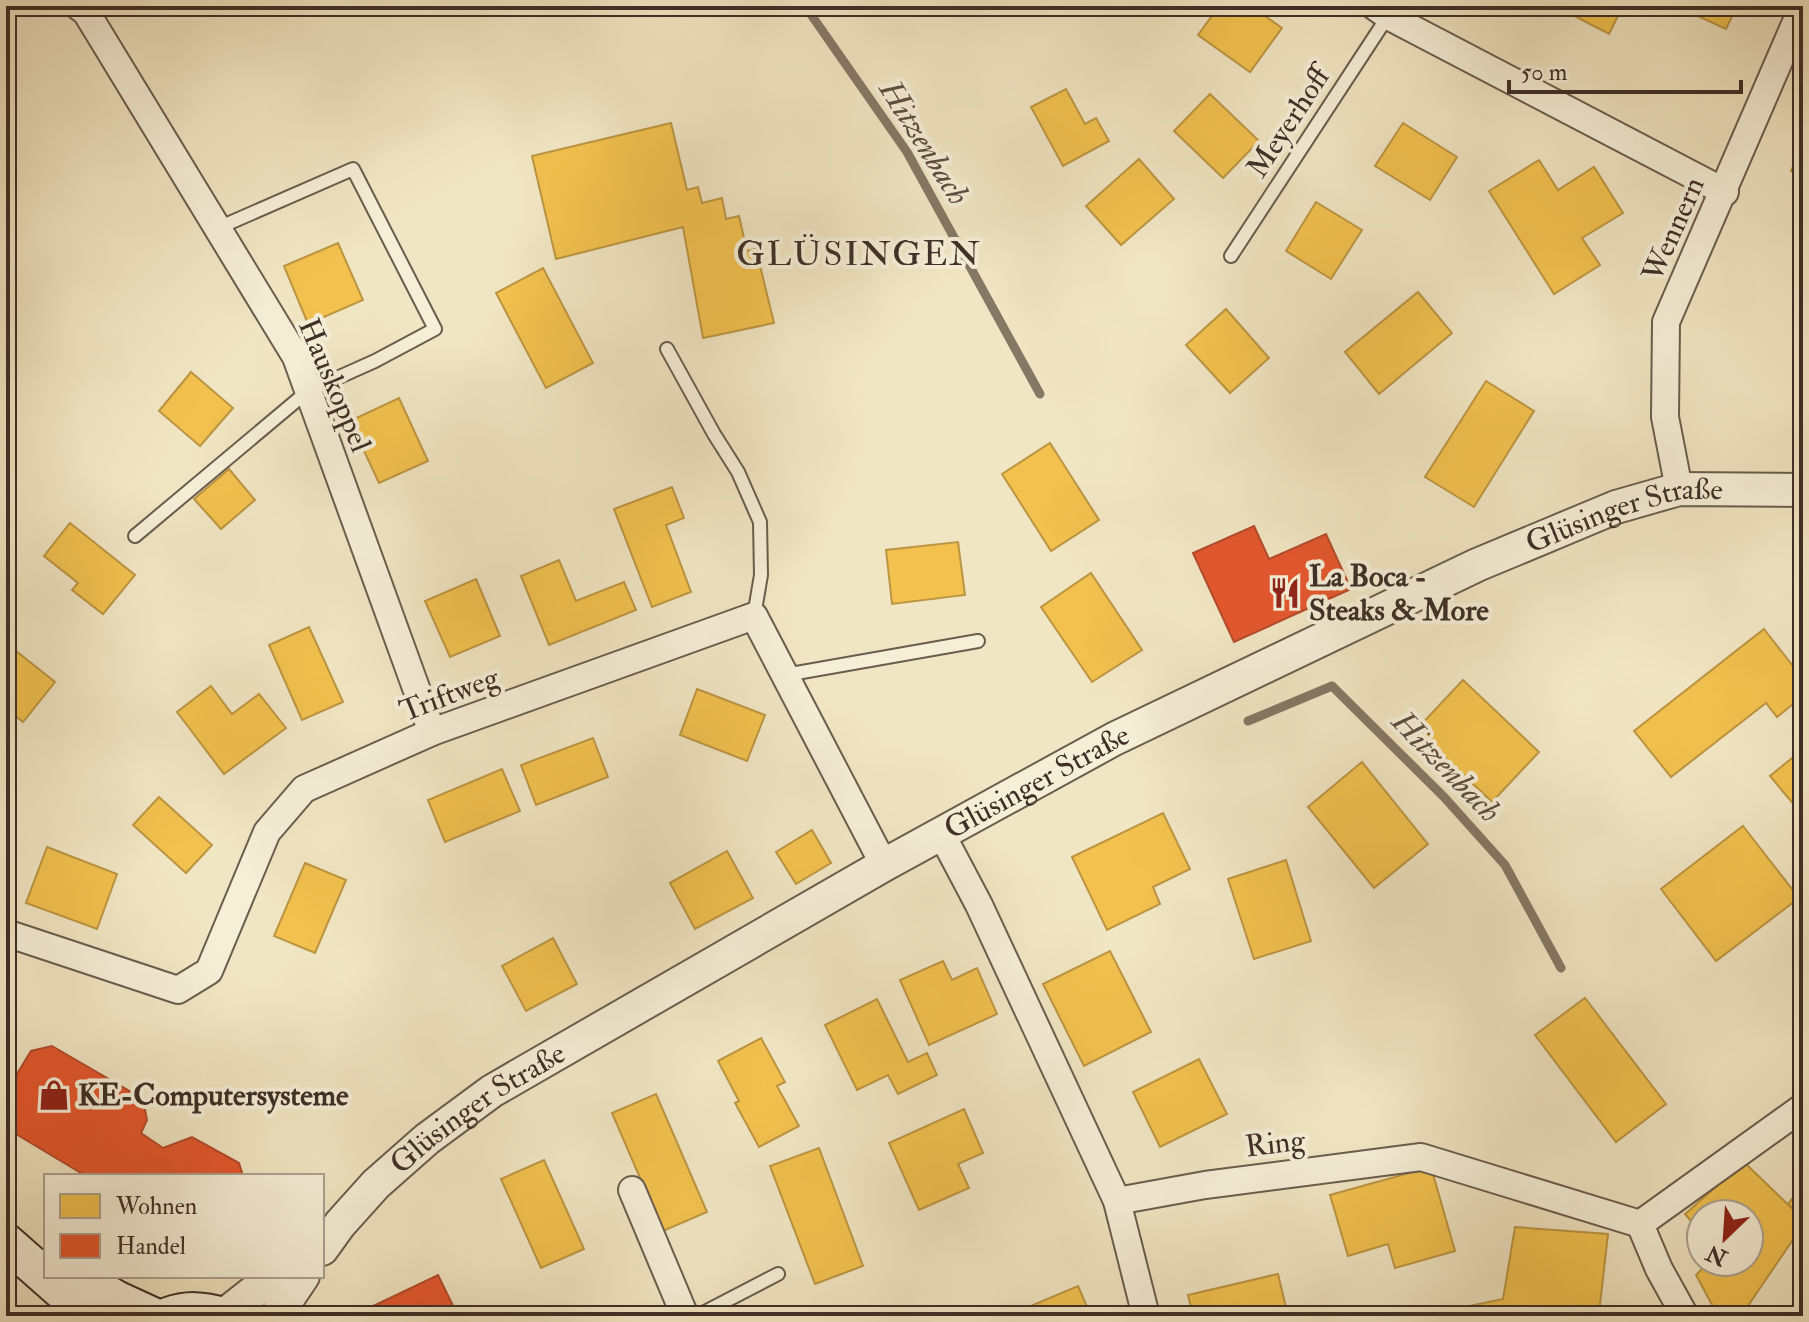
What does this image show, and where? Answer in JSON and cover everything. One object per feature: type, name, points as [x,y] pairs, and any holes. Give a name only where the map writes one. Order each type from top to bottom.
[{"type":"main road","points":[[6,1233],[44,1256]]},
{"type":"main road","points":[[6,1242],[44,1275]]},
{"type":"main road","points":[[47,1278],[90,1316]]},
{"type":"main road","points":[[80,1278],[153,1316]]},
{"type":"main road","points":[[168,1316],[180,1311],[202,1310],[223,1316]]},
{"type":"street","name":"Hauskoppel","points":[[78,6],[86,12],[296,357],[432,732]]},
{"type":"street","name":"Wennern","points":[[1679,489],[1665,417],[1666,322],[1725,192],[1803,6]]},
{"type":"street","points":[[1381,11],[1725,192]]},
{"type":"street","name":"Glüsinger Straße","points":[[328,1237],[386,1175],[427,1139],[492,1091],[884,865],[1114,739],[1463,571],[1616,507],[1679,489],[1803,490]]},
{"type":"street","points":[[754,616],[884,865]]},
{"type":"street","name":"Triftweg","points":[[6,933],[178,990],[209,971],[267,832],[304,789],[432,732],[754,616]]},
{"type":"street","points":[[941,833],[979,905],[1117,1201],[1146,1316]]},
{"type":"street","points":[[1685,1316],[1659,1269],[1640,1224],[1803,1107]]},
{"type":"street","name":"Ring","points":[[1117,1201],[1205,1185],[1421,1157],[1640,1224]]},
{"type":"street","points":[[632,1190],[685,1316]]},
{"type":"street","points":[[223,1316],[271,1278]]},
{"type":"street","points":[[276,1316],[302,1278]]},
{"type":"lane","name":"Meyerhoff","points":[[1231,256],[1381,11]]},
{"type":"lane","points":[[135,536],[308,391],[375,361],[435,329],[353,169],[218,228]]},
{"type":"lane","points":[[667,349],[738,472],[760,522],[761,575],[754,616]]},
{"type":"lane","points":[[785,675],[978,641]]},
{"type":"lane","points":[[697,1316],[778,1274]]},
{"type":"building: Wohnen","points":[[1219,6],[1251,6],[1282,28],[1250,72],[1198,35]]},
{"type":"building: Wohnen","points":[[1623,6],[1609,34],[1559,8]]},
{"type":"building: Wohnen","points":[[1676,6],[1737,6],[1726,29]]},
{"type":"building: Wohnen","points":[[1066,89],[1085,124],[1096,118],[1109,141],[1063,166],[1031,107]]},
{"type":"building: Wohnen","points":[[1210,94],[1259,141],[1223,178],[1174,131]]},
{"type":"building: Wohnen","points":[[671,123],[687,190],[698,187],[702,203],[722,198],[726,219],[739,216],[747,251],[756,249],[774,323],[703,338],[683,227],[556,259],[532,156]]},
{"type":"building: Wohnen","points":[[1403,123],[1457,157],[1430,200],[1375,166]]},
{"type":"building: Wohnen","points":[[1803,144],[1803,177],[1791,171]]},
{"type":"building: Wohnen","points":[[1139,159],[1174,199],[1121,245],[1086,206]]},
{"type":"building: Wohnen","points":[[1539,160],[1558,190],[1594,167],[1623,213],[1582,238],[1600,265],[1554,294],[1489,191]]},
{"type":"building: Wohnen","points":[[1316,202],[1362,230],[1331,279],[1286,251]]},
{"type":"building: Wohnen","points":[[338,243],[363,300],[308,324],[284,266]]},
{"type":"building: Wohnen","points":[[543,268],[593,363],[546,388],[496,293]]},
{"type":"building: Wohnen","points":[[1418,292],[1452,333],[1379,394],[1345,352]]},
{"type":"building: Wohnen","points":[[1226,309],[1269,358],[1230,393],[1186,345]]},
{"type":"building: Wohnen","points":[[191,372],[233,408],[200,446],[159,411]]},
{"type":"building: Wohnen","points":[[1486,381],[1534,411],[1474,507],[1425,477]]},
{"type":"building: Wohnen","points":[[399,398],[428,461],[379,483],[350,421]]},
{"type":"building: Wohnen","points":[[1050,443],[1099,520],[1051,551],[1002,474]]},
{"type":"building: Wohnen","points":[[229,469],[255,500],[221,529],[194,499]]},
{"type":"building: Wohnen","points":[[672,487],[684,518],[666,525],[691,592],[652,607],[614,509]]},
{"type":"building: Wohnen","points":[[70,523],[135,575],[103,614],[72,590],[78,583],[44,556]]},
{"type":"building: Wohnen","points":[[958,542],[965,595],[892,604],[886,550]]},
{"type":"building: Wohnen","points":[[559,560],[576,601],[624,582],[636,610],[549,645],[521,576]]},
{"type":"building: Wohnen","points":[[1091,573],[1142,650],[1092,682],[1041,607]]},
{"type":"building: Wohnen","points":[[476,579],[500,636],[450,657],[425,601]]},
{"type":"building: Wohnen","points":[[309,627],[343,702],[302,720],[269,645]]},
{"type":"building: Wohnen","points":[[1764,629],[1803,679],[1803,696],[1777,717],[1766,703],[1671,777],[1634,731]]},
{"type":"building: Wohnen","points":[[6,643],[55,682],[23,722],[6,708]]},
{"type":"building: Wohnen","points":[[1463,680],[1539,752],[1492,802],[1416,730]]},
{"type":"building: Wohnen","points":[[211,686],[232,714],[259,694],[286,728],[224,774],[177,712]]},
{"type":"building: Wohnen","points":[[697,689],[765,715],[747,761],[680,735]]},
{"type":"building: Wohnen","points":[[593,738],[608,777],[536,805],[521,765]]},
{"type":"building: Wohnen","points":[[1803,749],[1803,800],[1795,806],[1770,776]]},
{"type":"building: Wohnen","points":[[1362,762],[1428,844],[1374,888],[1308,807]]},
{"type":"building: Wohnen","points":[[502,769],[520,811],[445,842],[428,800]]},
{"type":"building: Wohnen","points":[[159,797],[212,845],[186,873],[133,825]]},
{"type":"building: Wohnen","points":[[1163,813],[1190,869],[1153,887],[1160,904],[1107,930],[1072,857]]},
{"type":"building: Wohnen","points":[[1743,826],[1799,898],[1716,961],[1661,889]]},
{"type":"building: Wohnen","points":[[812,830],[831,863],[796,884],[776,852]]},
{"type":"building: Wohnen","points":[[47,847],[117,874],[97,929],[26,903]]},
{"type":"building: Wohnen","points":[[727,851],[753,898],[695,929],[670,883]]},
{"type":"building: Wohnen","points":[[1286,860],[1311,941],[1254,959],[1228,879]]},
{"type":"building: Wohnen","points":[[305,863],[346,880],[315,953],[274,936]]},
{"type":"building: Wohnen","points":[[553,938],[577,984],[526,1011],[502,966]]},
{"type":"building: Wohnen","points":[[1110,951],[1151,1032],[1084,1066],[1043,984]]},
{"type":"building: Wohnen","points":[[943,961],[952,980],[977,968],[997,1014],[929,1045],[900,980]]},
{"type":"building: Wohnen","points":[[1585,998],[1666,1104],[1616,1142],[1535,1035]]},
{"type":"building: Wohnen","points":[[877,999],[908,1062],[927,1053],[937,1075],[898,1094],[888,1075],[857,1090],[825,1025]]},
{"type":"building: Wohnen","points":[[761,1038],[785,1082],[777,1086],[799,1126],[759,1147],[735,1103],[739,1101],[718,1061]]},
{"type":"building: Wohnen","points":[[1199,1059],[1227,1114],[1160,1147],[1133,1092]]},
{"type":"building: Wohnen","points":[[656,1094],[707,1212],[663,1231],[612,1113]]},
{"type":"building: Wohnen","points":[[964,1109],[983,1153],[958,1164],[969,1188],[919,1210],[889,1143]]},
{"type":"building: Wohnen","points":[[819,1148],[863,1266],[815,1284],[770,1166]]},
{"type":"building: Wohnen","points":[[544,1160],[584,1249],[541,1268],[501,1179]]},
{"type":"building: Wohnen","points":[[1744,1162],[1803,1219],[1803,1225],[1741,1316],[1718,1316],[1698,1278],[1765,1278],[1765,1198],[1703,1198]]},
{"type":"building: Wohnen","points":[[1431,1167],[1455,1251],[1395,1268],[1388,1244],[1348,1256],[1330,1195]]},
{"type":"building: Wohnen","points":[[1803,1185],[1803,1219],[1788,1204]]},
{"type":"building: Wohnen","points":[[1515,1227],[1608,1234],[1599,1313],[1585,1316],[1422,1316],[1503,1299]]},
{"type":"building: Wohnen","points":[[1278,1274],[1288,1316],[1193,1316],[1188,1295]]},
{"type":"building: Wohnen","points":[[1078,1286],[1091,1316],[1023,1316],[1021,1310]]},
{"type":"building: Handel","points":[[1254,526],[1269,559],[1326,534],[1351,589],[1234,642],[1193,553]]},
{"type":"building: Handel","points":[[52,1046],[143,1099],[147,1120],[141,1133],[163,1148],[192,1137],[239,1163],[242,1174],[83,1174],[6,1128],[6,1092],[31,1051]]},
{"type":"building: Handel","points":[[438,1275],[458,1316],[373,1316],[369,1308]]},
{"type":"waterway","name":"Hitzenbach","points":[[805,6],[907,152],[1040,394]]},
{"type":"waterway","name":"Hitzenbach","points":[[1248,721],[1332,686],[1444,797],[1505,865],[1561,968]]},
{"type":"waterway","name":"Hitzenbach","points":[[1702,1312],[1704,1316]]},
{"type":"place","name":"La Boca - Steaks & More","points":[[1285,593]]},
{"type":"place","name":"KE-Computersysteme","points":[[54,1095]]},
{"type":"district","name":"GLÜSINGEN","points":[[859,253]]}]
